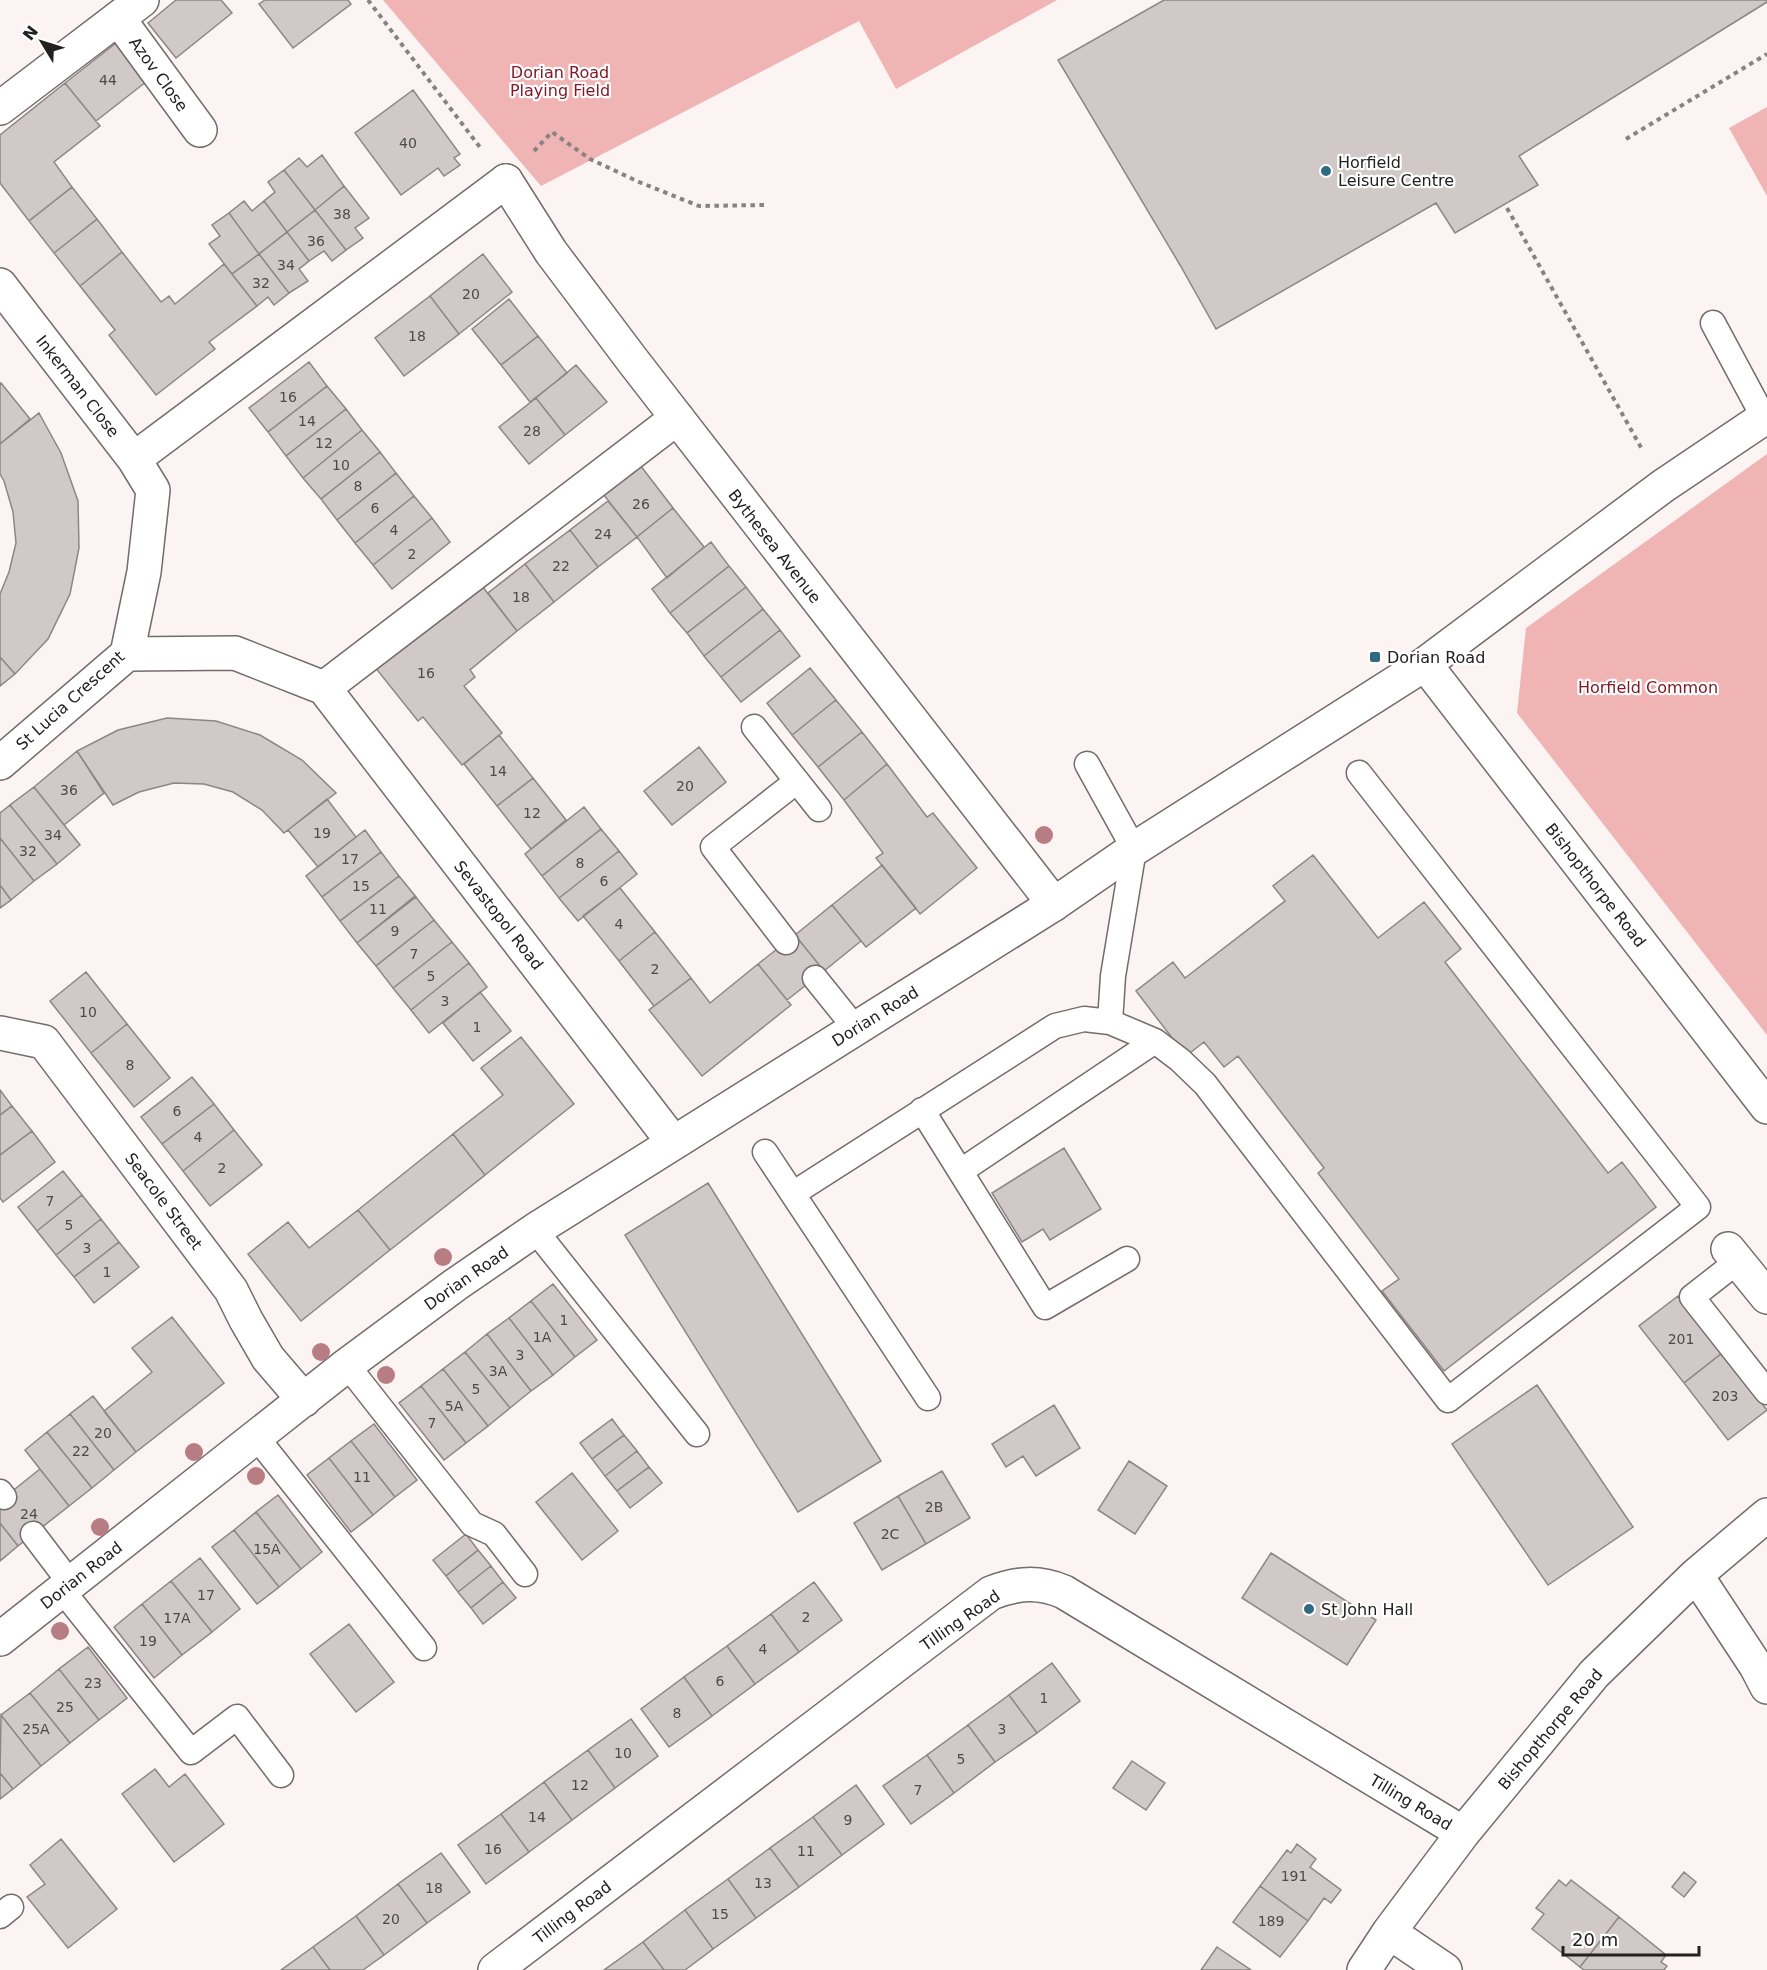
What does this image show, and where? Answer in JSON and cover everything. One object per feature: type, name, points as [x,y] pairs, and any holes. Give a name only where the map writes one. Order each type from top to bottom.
[{"type":"street","points":[[0,108],[130,9]]},
{"type":"street","name":"Azov Close","points":[[130,9],[200,130]]},
{"type":"street","name":"Bythesea Avenue","points":[[506,181],[551,252],[1054,904]]},
{"type":"street","points":[[134,459],[506,181]]},
{"type":"street","name":"Inkerman Close","points":[[0,285],[134,459],[153,490]]},
{"type":"street","points":[[127,654],[235,652],[324,688],[677,417]]},
{"type":"street","name":"Dorian Road","points":[[0,1639],[347,1365],[455,1285],[535,1230],[1054,904],[1134,849],[1425,664],[1663,486],[1766,417]]},
{"type":"street","name":"St Lucia Crescent","points":[[0,763],[127,654],[144,572],[153,490]]},
{"type":"street","name":"Bishopthorpe Road","points":[[1425,664],[1767,1107]]},
{"type":"street","name":"Sevastopol Road","points":[[324,688],[673,1142]]},
{"type":"street","name":"Seacole Street","points":[[0,1033],[44,1042],[231,1290],[268,1358],[304,1401]]},
{"type":"street","points":[[1733,1255],[1767,1297]]},
{"type":"street","name":"Bishopthorpe Road","points":[[1364,1970],[1389,1932],[1463,1833],[1594,1674],[1696,1575],[1767,1515]]},
{"type":"street","points":[[1696,1575],[1756,1666],[1767,1687]]},
{"type":"street","name":"Tilling Road","points":[[502,1968],[991,1593],[1009,1586],[1029,1584],[1048,1586],[1064,1592],[1463,1833]]},
{"type":"street","points":[[1389,1932],[1445,1970]]},
{"type":"lane","points":[[1713,323],[1766,417]]},
{"type":"lane","points":[[754,727],[819,808]]},
{"type":"lane","points":[[1088,764],[1134,849],[1113,976],[1110,1022]]},
{"type":"lane","points":[[794,1193],[1055,1026],[1084,1019],[1110,1022],[1155,1041],[1180,1060],[1205,1084],[1448,1400],[1698,1207],[1359,773]]},
{"type":"lane","points":[[786,942],[712,848],[797,781]]},
{"type":"lane","points":[[815,978],[856,1029]]},
{"type":"lane","points":[[961,1171],[1155,1041]]},
{"type":"lane","points":[[922,1110],[1045,1307],[1127,1259]]},
{"type":"lane","points":[[765,1152],[928,1398]]},
{"type":"lane","points":[[535,1230],[697,1434]]},
{"type":"lane","points":[[1733,1255],[1692,1297],[1767,1392]]},
{"type":"lane","points":[[347,1365],[472,1524],[494,1534],[525,1574]]},
{"type":"lane","points":[[257,1438],[424,1648]]},
{"type":"lane","points":[[33,1534],[67,1587],[191,1752],[237,1717],[281,1775]]},
{"type":"path","points":[[368,0],[506,181],[513,165],[530,156],[552,132],[590,159],[699,206],[765,205]]},
{"type":"path","points":[[1626,139],[1767,54]]},
{"type":"path","points":[[1507,208],[1663,486]]},
{"type":"green space","name":"Dorian Road Playing Field","points":[[383,0],[1057,0],[896,89],[859,21],[541,186]]},
{"type":"green space","points":[[1767,107],[1767,196],[1729,128]]},
{"type":"green space","name":"Horfield Common","points":[[1767,454],[1767,1035],[1517,713],[1526,628]]},
{"type":"building","points":[[176,0],[221,0],[232,13],[176,58],[148,23]]},
{"type":"building","points":[[265,0],[348,0],[351,4],[293,48],[259,4]]},
{"type":"building","name":"Horfield Leisure Centre","points":[[1164,0],[1767,0],[1767,2],[1519,156],[1538,185],[1455,233],[1436,203],[1216,329],[1058,60]]},
{"type":"building","points":[[120,40],[151,78],[96,121],[65,83]]},
{"type":"building","points":[[65,83],[100,126],[54,162],[72,187],[29,221],[0,183],[0,135]]},
{"type":"building","points":[[413,90],[460,154],[454,158],[460,165],[444,176],[438,168],[401,195],[355,133]]},
{"type":"building","points":[[322,155],[344,186],[315,210],[284,170],[299,158],[307,167]]},
{"type":"building","points":[[284,170],[315,210],[287,232],[264,201],[275,192],[268,182]]},
{"type":"building","points":[[344,186],[369,218],[355,228],[363,238],[346,250],[315,210]]},
{"type":"building","points":[[72,187],[97,219],[54,253],[29,221]]},
{"type":"building","points":[[244,201],[252,211],[264,201],[287,232],[259,254],[229,213]]},
{"type":"building","points":[[315,210],[346,250],[332,261],[324,251],[309,261],[287,232]]},
{"type":"building","points":[[229,213],[259,254],[232,274],[209,244],[220,236],[212,225]]},
{"type":"building","points":[[97,219],[122,252],[80,286],[54,253]]},
{"type":"building","points":[[287,232],[309,261],[299,269],[308,281],[289,293],[259,254]]},
{"type":"building","points":[[122,252],[161,302],[169,296],[175,304],[224,264],[257,306],[209,342],[215,349],[156,395],[109,335],[115,330],[80,286]]},
{"type":"building","points":[[259,254],[289,293],[274,305],[268,297],[257,306],[232,274]]},
{"type":"building","points":[[483,254],[512,292],[459,334],[430,296]]},
{"type":"building","points":[[430,296],[459,334],[404,376],[375,338]]},
{"type":"building","points":[[509,299],[538,336],[501,365],[472,329]]},
{"type":"building","points":[[538,336],[567,373],[530,402],[501,365]]},
{"type":"building","points":[[309,362],[327,386],[268,432],[249,408]]},
{"type":"building","points":[[576,365],[607,402],[565,435],[536,398]]},
{"type":"building","points":[[1,383],[30,419],[0,444],[0,385]]},
{"type":"building","points":[[327,386],[346,409],[286,456],[268,432]]},
{"type":"building","points":[[536,398],[565,435],[529,464],[499,427]]},
{"type":"building","points":[[346,409],[362,430],[303,478],[286,456]]},
{"type":"building","points":[[39,413],[61,453],[78,501],[79,548],[70,594],[48,639],[15,674],[0,657],[0,594],[9,572],[16,543],[13,512],[0,474],[0,444]]},
{"type":"building","points":[[362,430],[380,452],[321,499],[303,478]]},
{"type":"building","points":[[380,452],[396,473],[337,520],[321,499]]},
{"type":"building","points":[[640,465],[673,508],[637,537],[603,494]]},
{"type":"building","points":[[396,473],[414,496],[355,543],[337,520]]},
{"type":"building","points":[[414,496],[432,518],[373,565],[355,543]]},
{"type":"building","points":[[608,501],[637,537],[598,567],[570,530]]},
{"type":"building","points":[[673,508],[704,547],[667,578],[637,537]]},
{"type":"building","points":[[432,518],[450,542],[392,589],[373,565]]},
{"type":"building","points":[[570,530],[598,567],[554,602],[525,564]]},
{"type":"building","points":[[711,542],[729,566],[670,613],[652,589]]},
{"type":"building","points":[[525,564],[554,602],[517,631],[488,593]]},
{"type":"building","points":[[729,566],[746,587],[687,633],[670,613]]},
{"type":"building","points":[[482,586],[517,631],[470,670],[475,677],[464,686],[502,733],[462,765],[423,717],[418,721],[374,666]]},
{"type":"building","points":[[746,587],[763,609],[704,656],[687,633]]},
{"type":"building","points":[[763,609],[780,630],[721,677],[704,656]]},
{"type":"building","points":[[780,630],[800,656],[741,702],[721,677]]},
{"type":"building","points":[[0,657],[15,674],[0,686]]},
{"type":"building","points":[[810,668],[836,700],[792,735],[767,703]]},
{"type":"building","points":[[836,700],[862,732],[818,767],[792,735]]},
{"type":"building","points":[[167,718],[216,721],[260,735],[302,760],[336,793],[284,833],[262,810],[233,792],[204,784],[174,783],[139,792],[113,805],[77,751],[118,730]]},
{"type":"building","points":[[862,732],[887,764],[844,800],[818,767]]},
{"type":"building","points":[[499,735],[533,778],[497,806],[464,764]]},
{"type":"building","points":[[699,747],[726,782],[672,825],[644,791]]},
{"type":"building","points":[[77,751],[104,793],[64,825],[34,787]]},
{"type":"building","points":[[887,764],[927,817],[933,813],[977,868],[920,914],[876,858],[883,853],[844,800]]},
{"type":"building","points":[[533,778],[566,820],[531,849],[497,806]]},
{"type":"building","points":[[34,787],[80,845],[57,864],[10,805]]},
{"type":"building","points":[[327,799],[356,837],[318,867],[288,830]]},
{"type":"building","points":[[10,805],[57,864],[34,881],[0,838],[0,813]]},
{"type":"building","points":[[584,807],[601,829],[542,876],[525,854]]},
{"type":"building","points":[[601,829],[619,851],[559,898],[542,876]]},
{"type":"building","points":[[365,830],[381,852],[322,897],[306,876]]},
{"type":"building","points":[[0,838],[34,881],[11,900],[0,885]]},
{"type":"building","points":[[619,851],[637,874],[578,921],[559,898]]},
{"type":"building","points":[[381,852],[399,876],[340,921],[322,897]]},
{"type":"building","points":[[1313,855],[1378,938],[1424,902],[1461,949],[1445,962],[1608,1173],[1622,1162],[1656,1207],[1444,1371],[1382,1291],[1399,1279],[1318,1173],[1324,1168],[1238,1056],[1224,1067],[1204,1042],[1186,1056],[1136,991],[1173,962],[1185,978],[1285,901],[1273,886]]},
{"type":"building","points":[[882,865],[916,908],[866,947],[832,905]]},
{"type":"building","points":[[399,876],[416,897],[357,943],[340,921]]},
{"type":"building","points":[[0,885],[11,900],[0,908]]},
{"type":"building","points":[[620,888],[655,932],[619,961],[583,916]]},
{"type":"building","points":[[415,896],[434,920],[376,966],[357,943]]},
{"type":"building","points":[[832,905],[861,941],[824,971],[795,935]]},
{"type":"building","points":[[434,920],[452,942],[393,988],[376,966]]},
{"type":"building","points":[[655,932],[691,978],[654,1006],[619,961]]},
{"type":"building","points":[[795,935],[824,971],[787,1000],[758,964]]},
{"type":"building","points":[[452,942],[469,963],[411,1010],[393,988]]},
{"type":"building","points":[[469,963],[487,987],[429,1033],[411,1010]]},
{"type":"building","points":[[758,964],[791,1005],[702,1076],[649,1010],[691,978],[710,1003]]},
{"type":"building","points":[[86,972],[127,1024],[91,1053],[50,1001]]},
{"type":"building","points":[[480,992],[511,1031],[473,1061],[443,1023]]},
{"type":"building","points":[[127,1024],[170,1078],[134,1107],[91,1053]]},
{"type":"building","points":[[521,1037],[574,1104],[485,1175],[453,1134],[503,1095],[481,1068]]},
{"type":"building","points":[[192,1077],[214,1104],[162,1144],[141,1117]]},
{"type":"building","points":[[0,1090],[12,1106],[0,1115]]},
{"type":"building","points":[[214,1104],[234,1130],[183,1171],[162,1144]]},
{"type":"building","points":[[12,1106],[32,1131],[0,1155],[0,1115]]},
{"type":"building","points":[[234,1130],[262,1165],[210,1206],[183,1171]]},
{"type":"building","points":[[32,1131],[55,1162],[3,1202],[0,1198],[0,1155]]},
{"type":"building","points":[[453,1134],[485,1175],[390,1250],[358,1210]]},
{"type":"building","points":[[1064,1148],[1101,1209],[1050,1240],[1043,1229],[1022,1242],[992,1193]]},
{"type":"building","points":[[63,1171],[82,1195],[37,1231],[18,1207]]},
{"type":"building","points":[[708,1183],[881,1461],[798,1512],[625,1235]]},
{"type":"building","points":[[82,1195],[101,1219],[56,1255],[37,1231]]},
{"type":"building","points":[[358,1210],[390,1250],[301,1321],[248,1254],[288,1222],[309,1248]]},
{"type":"building","points":[[101,1219],[119,1242],[74,1277],[56,1255]]},
{"type":"building","points":[[119,1242],[139,1267],[94,1303],[74,1277]]},
{"type":"building","points":[[553,1284],[597,1340],[575,1357],[531,1301]]},
{"type":"building","points":[[1678,1296],[1722,1353],[1684,1383],[1639,1326]]},
{"type":"building","points":[[531,1301],[575,1357],[553,1375],[509,1318]]},
{"type":"building","points":[[172,1317],[224,1383],[136,1452],[104,1411],[152,1372],[132,1348]]},
{"type":"building","points":[[509,1318],[553,1375],[531,1391],[487,1334]]},
{"type":"building","points":[[487,1334],[531,1391],[510,1408],[465,1352]]},
{"type":"building","points":[[465,1352],[510,1408],[488,1426],[443,1369]]},
{"type":"building","points":[[1722,1353],[1767,1410],[1728,1440],[1684,1383]]},
{"type":"building","points":[[443,1369],[488,1426],[466,1443],[421,1386]]},
{"type":"building","points":[[1537,1385],[1633,1527],[1548,1585],[1452,1444]]},
{"type":"building","points":[[421,1386],[466,1443],[444,1460],[399,1403]]},
{"type":"building","points":[[93,1396],[136,1452],[114,1470],[70,1414]]},
{"type":"building","points":[[1054,1405],[1080,1448],[1036,1476],[1023,1456],[1006,1467],[992,1444]]},
{"type":"building","points":[[70,1414],[114,1470],[92,1488],[47,1432]]},
{"type":"building","points":[[612,1419],[624,1435],[592,1459],[580,1443]]},
{"type":"building","points":[[374,1424],[417,1480],[395,1497],[351,1441]]},
{"type":"building","points":[[47,1432],[92,1488],[69,1506],[25,1450]]},
{"type":"building","points":[[624,1435],[637,1451],[605,1476],[592,1459]]},
{"type":"building","points":[[351,1441],[395,1497],[373,1515],[329,1458]]},
{"type":"building","points":[[637,1451],[649,1467],[617,1491],[605,1476]]},
{"type":"building","points":[[329,1458],[373,1515],[351,1532],[307,1475]]},
{"type":"building","points":[[1129,1461],[1167,1486],[1135,1534],[1098,1510]]},
{"type":"building","points":[[649,1467],[662,1483],[630,1508],[617,1491]]},
{"type":"building","points":[[40,1469],[69,1506],[18,1546],[0,1523],[0,1501]]},
{"type":"building","points":[[942,1471],[970,1518],[926,1544],[898,1496]]},
{"type":"building","points":[[572,1473],[618,1531],[582,1560],[536,1502]]},
{"type":"building","points":[[278,1495],[322,1552],[301,1569],[256,1512]]},
{"type":"building","points":[[898,1496],[926,1544],[882,1570],[854,1523]]},
{"type":"building","points":[[256,1512],[301,1569],[279,1587],[234,1530]]},
{"type":"building","points":[[0,1523],[18,1546],[0,1561]]},
{"type":"building","points":[[234,1530],[279,1587],[257,1604],[212,1547]]},
{"type":"building","points":[[466,1534],[478,1550],[446,1576],[433,1560]]},
{"type":"building","points":[[478,1550],[491,1566],[458,1592],[446,1576]]},
{"type":"building","name":"St John Hall","points":[[1271,1553],[1376,1620],[1347,1665],[1242,1598]]},
{"type":"building","points":[[200,1558],[240,1609],[212,1632],[171,1581]]},
{"type":"building","points":[[491,1566],[503,1582],[471,1608],[458,1592]]},
{"type":"building","points":[[171,1581],[212,1632],[182,1655],[142,1604]]},
{"type":"building","points":[[503,1582],[516,1598],[483,1624],[471,1608]]},
{"type":"building","points":[[814,1582],[842,1620],[799,1652],[771,1614]]},
{"type":"building","points":[[142,1604],[182,1655],[154,1678],[114,1627]]},
{"type":"building","points":[[771,1614],[799,1652],[755,1684],[727,1646]]},
{"type":"building","points":[[349,1624],[394,1682],[356,1712],[310,1654]]},
{"type":"building","points":[[727,1646],[755,1684],[712,1716],[684,1677]]},
{"type":"building","points":[[88,1647],[127,1698],[99,1720],[59,1669]]},
{"type":"building","points":[[1052,1663],[1080,1701],[1037,1733],[1009,1695]]},
{"type":"building","points":[[59,1669],[99,1720],[70,1743],[30,1693]]},
{"type":"building","points":[[684,1677],[712,1716],[669,1747],[641,1709]]},
{"type":"building","points":[[30,1693],[70,1743],[41,1766],[1,1715]]},
{"type":"building","points":[[1009,1695],[1037,1733],[995,1762],[968,1725]]},
{"type":"building","points":[[1,1715],[41,1766],[13,1789],[0,1773]]},
{"type":"building","points":[[631,1719],[658,1756],[615,1788],[588,1750]]},
{"type":"building","points":[[968,1725],[995,1762],[954,1793],[927,1755]]},
{"type":"building","points":[[588,1750],[615,1788],[572,1820],[544,1782]]},
{"type":"building","points":[[927,1755],[954,1793],[911,1824],[883,1786]]},
{"type":"building","points":[[1132,1761],[1165,1783],[1146,1810],[1113,1788]]},
{"type":"building","points":[[155,1769],[169,1787],[185,1774],[224,1824],[174,1862],[122,1794]]},
{"type":"building","points":[[0,1773],[13,1789],[0,1799]]},
{"type":"building","points":[[544,1782],[572,1820],[529,1852],[501,1814]]},
{"type":"building","points":[[856,1785],[884,1824],[842,1855],[813,1817]]},
{"type":"building","points":[[501,1814],[529,1852],[486,1884],[458,1845]]},
{"type":"building","points":[[813,1817],[842,1855],[799,1887],[770,1848]]},
{"type":"building","points":[[61,1839],[117,1909],[68,1948],[27,1897],[45,1884],[30,1865]]},
{"type":"building","points":[[1297,1844],[1316,1859],[1310,1867],[1341,1890],[1331,1903],[1324,1898],[1308,1921],[1260,1886],[1287,1850],[1291,1853]]},
{"type":"building","points":[[770,1848],[799,1887],[756,1918],[728,1879]]},
{"type":"building","points":[[441,1853],[470,1892],[427,1923],[398,1884]]},
{"type":"building","points":[[1684,1872],[1696,1882],[1684,1897],[1672,1887]]},
{"type":"building","points":[[728,1879],[756,1918],[713,1949],[685,1910]]},
{"type":"building","points":[[1559,1880],[1566,1886],[1571,1880],[1619,1917],[1580,1967],[1532,1929],[1544,1914],[1536,1908]]},
{"type":"building","points":[[398,1884],[427,1923],[384,1955],[356,1916]]},
{"type":"building","points":[[1260,1886],[1308,1921],[1280,1957],[1233,1922]]},
{"type":"building","points":[[685,1910],[713,1949],[685,1970],[664,1970],[643,1942]]},
{"type":"building","points":[[356,1916],[384,1955],[363,1970],[330,1970],[313,1947]]},
{"type":"building","points":[[1619,1917],[1666,1955],[1661,1962],[1667,1966],[1664,1970],[1584,1970],[1580,1967]]},
{"type":"building","points":[[643,1942],[664,1970],[604,1970]]},
{"type":"building","points":[[313,1947],[330,1970],[281,1970]]},
{"type":"building","points":[[1217,1947],[1251,1970],[1201,1970]]},
{"type":"place","name":"Horfield Leisure Centre","points":[[1326,171]]},
{"type":"place","name":"Dorian Road","points":[[1375,657]]},
{"type":"place","name":"St John Hall","points":[[1309,1609]]}]
